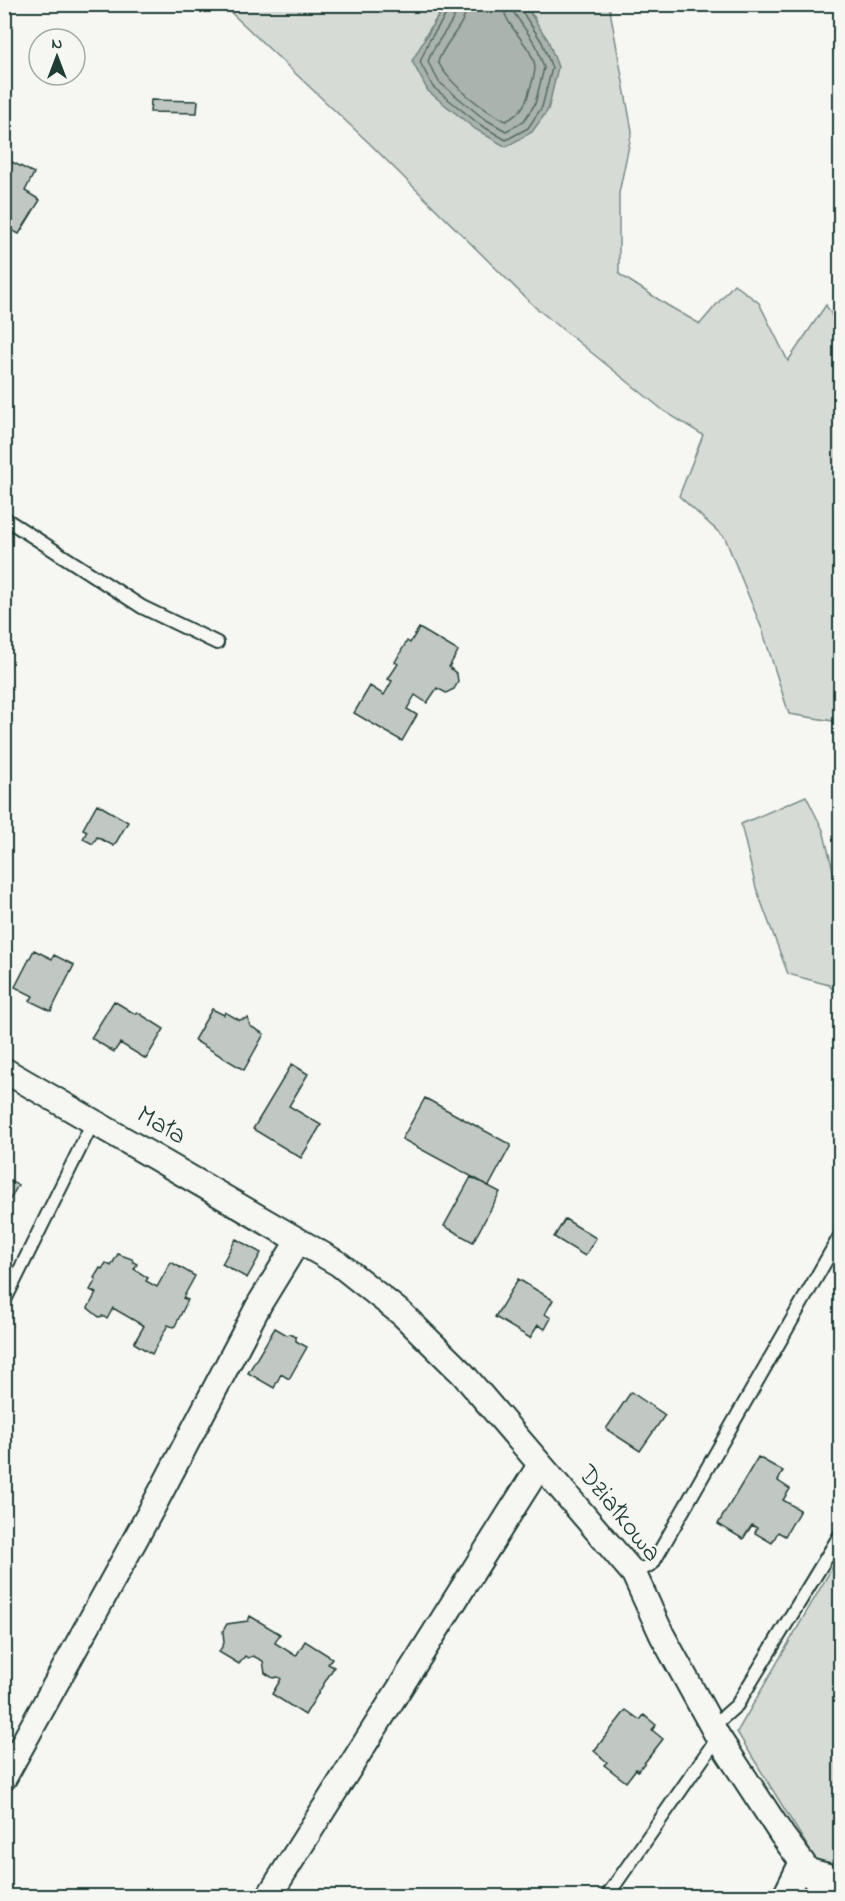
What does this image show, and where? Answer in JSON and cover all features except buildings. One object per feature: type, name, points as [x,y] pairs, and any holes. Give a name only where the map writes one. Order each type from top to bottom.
[{"type":"street","name":"Mała","points":[[4,1070],[292,1238]]},
{"type":"street","name":"Działkowa","points":[[292,1238],[339,1264],[402,1314],[463,1374],[634,1574],[662,1635],[715,1732],[782,1835],[827,1896]]},
{"type":"street","points":[[4,1778],[148,1516],[292,1238]]},
{"type":"street","points":[[269,1896],[540,1465]]},
{"type":"street","points":[[785,1896],[806,1866],[840,1879]]},
{"type":"lane","points":[[4,518],[142,607],[217,643]]},
{"type":"lane","points":[[4,1302],[93,1122]]},
{"type":"lane","points":[[634,1574],[653,1563],[840,1236]]},
{"type":"lane","points":[[607,1896],[715,1732],[737,1705],[840,1535]]},
{"type":"shaded area","points":[[223,5],[445,5],[424,38],[535,18],[524,5],[609,5],[632,131],[619,193],[619,274],[700,324],[734,284],[759,303],[788,361],[826,305],[840,330],[840,722],[789,714],[762,629],[725,538],[679,496],[703,435],[664,411],[535,307],[368,142]]},
{"type":"shaded area","points":[[806,796],[823,830],[840,898],[840,998],[829,985],[788,974],[756,888],[741,824]]},
{"type":"shaded area","points":[[840,1554],[840,1867],[817,1862],[737,1732]]},
{"type":"water","points":[[524,4],[548,40],[558,67],[548,110],[532,132],[506,147],[475,129],[428,91],[412,61],[445,5]]}]
